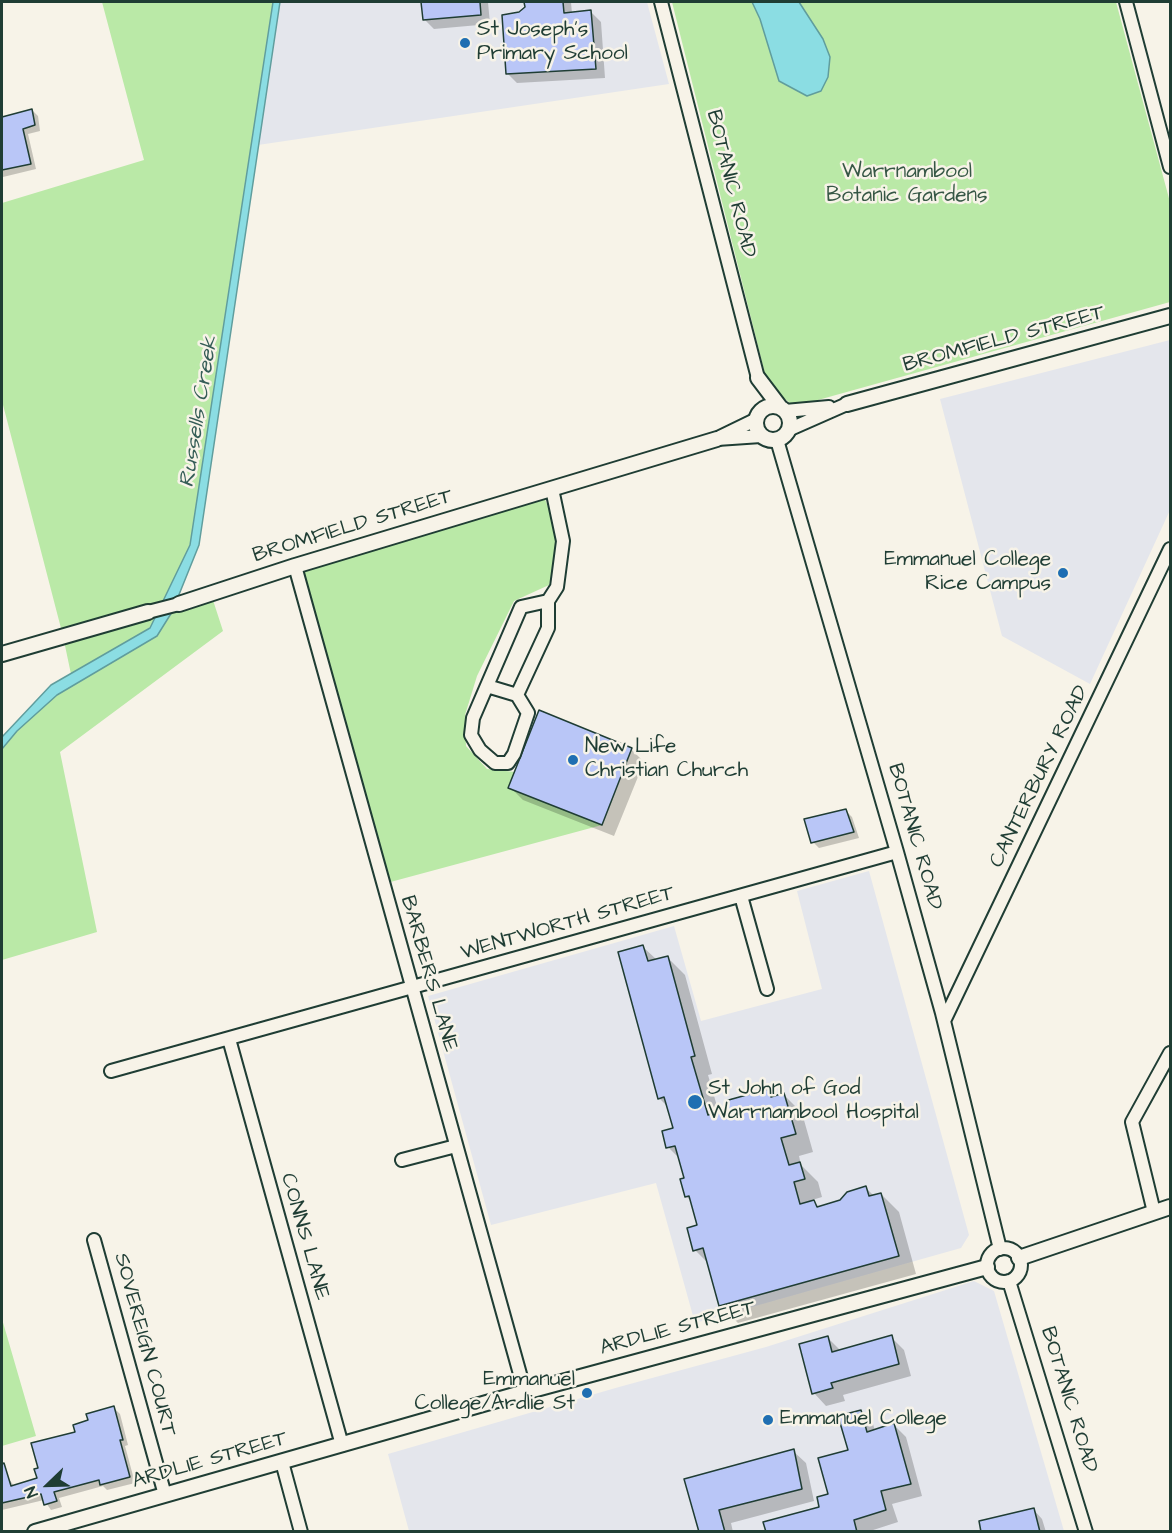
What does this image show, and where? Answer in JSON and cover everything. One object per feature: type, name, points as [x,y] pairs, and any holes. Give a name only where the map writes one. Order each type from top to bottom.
[{"type":"street","name":"BOTANIC ROAD","points":[[661,2],[758,378],[758,415]]},
{"type":"street","points":[[1126,2],[1170,167]]},
{"type":"street","name":"BROMFIELD STREET","points":[[788,430],[848,404],[1170,316]]},
{"type":"street","name":"BOTANIC ROAD","points":[[758,378],[783,409]]},
{"type":"street","name":"BROMFIELD STREET","points":[[783,409],[848,404]]},
{"type":"street","points":[[770,405],[783,409],[790,420],[786,434],[777,440],[761,436],[755,426],[758,415],[770,405]]},
{"type":"street","name":"BROMFIELD STREET","points":[[717,439],[758,415]]},
{"type":"street","name":"BROMFIELD STREET","points":[[2,654],[179,604],[295,566],[717,439],[761,436]]},
{"type":"street","name":"BOTANIC ROAD","points":[[777,440],[944,1021],[1000,1249]]},
{"type":"street","points":[[517,695],[548,628],[548,601],[557,587],[563,541],[552,489]]},
{"type":"street","name":"CANTERBURY ROAD","points":[[944,1021],[1169,555]]},
{"type":"street","name":"BARBERS LANE","points":[[295,566],[525,1392]]},
{"type":"street","points":[[487,686],[517,695],[528,713],[514,754],[508,763],[495,764],[480,750],[471,735],[473,718],[487,686],[522,607],[548,601]]},
{"type":"street","name":"WENTWORTH STREET","points":[[111,1071],[897,852]]},
{"type":"street","points":[[741,896],[767,989]]},
{"type":"street","name":"CONNS LANE","points":[[229,1039],[342,1445]]},
{"type":"street","points":[[1154,1212],[1132,1122],[1170,1053]]},
{"type":"street","points":[[402,1160],[456,1146]]},
{"type":"street","points":[[1019,1258],[1170,1207]]},
{"type":"street","name":"SOVEREIGN COURT","points":[[94,1240],[165,1495]]},
{"type":"street","points":[[1000,1249],[1011,1250],[1019,1258],[1020,1269],[1009,1281],[995,1280],[988,1272],[989,1257],[1000,1249]]},
{"type":"street","name":"ARDLIE STREET","points":[[35,1532],[525,1392],[987,1267]]},
{"type":"street","name":"BOTANIC ROAD","points":[[1009,1281],[1086,1532]]},
{"type":"street","points":[[282,1462],[301,1532]]},
{"type":"shaded area","name":"St Joseph's Primary School","points":[[277,2],[647,2],[669,84],[258,145]]},
{"type":"shaded area","name":"Emmanuel College Rice Campus","points":[[1170,340],[1170,510],[1090,684],[1002,636],[940,399]]},
{"type":"shaded area","name":"St John of God Warrnambool Hospital","points":[[869,871],[969,1235],[961,1248],[695,1323],[656,1183],[491,1225],[428,996],[674,926],[701,1021],[822,989],[797,891]]},
{"type":"shaded area","name":"Emmanuel College","points":[[974,1281],[994,1291],[1064,1531],[409,1531],[388,1454],[766,1347]]},
{"type":"green space","points":[[102,2],[273,2],[193,546],[159,609],[211,594],[223,631],[60,752],[97,932],[2,960],[2,742],[72,679],[2,401],[2,203],[144,160]]},
{"type":"green space","name":"Warrnambool Botanic Gardens","points":[[672,2],[1116,2],[1170,202],[1170,302],[800,405],[790,403],[775,391],[765,374]]},
{"type":"green space","points":[[542,492],[552,516],[559,552],[549,585],[514,601],[477,676],[465,715],[466,746],[487,769],[515,772],[602,825],[383,884],[295,566]]},
{"type":"green space","points":[[2,1319],[36,1436],[2,1446]]},
{"type":"water","points":[[273,2],[280,2],[199,545],[172,612],[157,636],[57,695],[17,731],[2,749],[2,737],[51,685],[150,628],[190,545]]},
{"type":"water","points":[[752,2],[799,2],[823,39],[830,57],[828,77],[821,91],[807,96],[779,81],[760,19]]},
{"type":"building","points":[[421,2],[480,2],[481,15],[423,20]]},
{"type":"building","name":"St Joseph's Primary School","points":[[524,2],[563,2],[564,13],[591,10],[596,69],[506,74],[502,15],[519,12],[525,7]]},
{"type":"building","points":[[32,109],[35,125],[23,129],[31,164],[2,170],[2,117]]},
{"type":"building","name":"New Life Christian Church","points":[[539,710],[632,748],[602,825],[508,788]]},
{"type":"building","points":[[846,809],[854,832],[811,843],[804,819]]},
{"type":"building","points":[[643,945],[648,961],[668,956],[695,1056],[691,1057],[708,1115],[728,1109],[725,1101],[768,1089],[771,1097],[784,1093],[796,1134],[781,1138],[789,1165],[800,1162],[805,1179],[794,1182],[800,1204],[814,1200],[817,1207],[840,1200],[847,1192],[866,1186],[869,1196],[881,1193],[899,1256],[719,1306],[703,1248],[693,1251],[687,1228],[697,1225],[689,1196],[685,1197],[680,1179],[684,1178],[675,1146],[666,1148],[662,1131],[673,1128],[664,1097],[658,1099],[618,952]]},
{"type":"building","points":[[892,1335],[899,1364],[831,1383],[833,1388],[812,1394],[799,1344],[828,1336],[832,1352]]},
{"type":"building","points":[[114,1406],[130,1477],[100,1485],[99,1480],[54,1492],[57,1501],[44,1505],[41,1494],[2,1503],[2,1464],[4,1463],[11,1486],[37,1478],[34,1469],[38,1468],[31,1443],[75,1432],[73,1425],[88,1420],[86,1414]]},
{"type":"building","points":[[861,1410],[867,1432],[894,1423],[911,1484],[881,1491],[886,1510],[854,1520],[857,1532],[766,1532],[763,1522],[819,1507],[817,1497],[828,1494],[818,1458],[848,1450],[838,1416]]},
{"type":"building","points":[[794,1449],[802,1489],[719,1510],[725,1532],[699,1532],[684,1479]]},
{"type":"building","points":[[1034,1508],[1040,1532],[981,1532],[979,1521]]},
{"type":"place","name":"St Joseph's Primary School","points":[[465,43]]},
{"type":"place","name":"Emmanuel College Rice Campus","points":[[1063,573]]},
{"type":"place","name":"New Life Christian Church","points":[[573,760]]},
{"type":"place","name":"St John of God Warrnambool Hospital","points":[[695,1102]]},
{"type":"place","name":"Emmanuel College/Ardlie St","points":[[587,1393]]},
{"type":"place","name":"Emmanuel College","points":[[768,1420]]},
{"type":"water label","name":"Russells Creek","points":[[200,412]]}]
